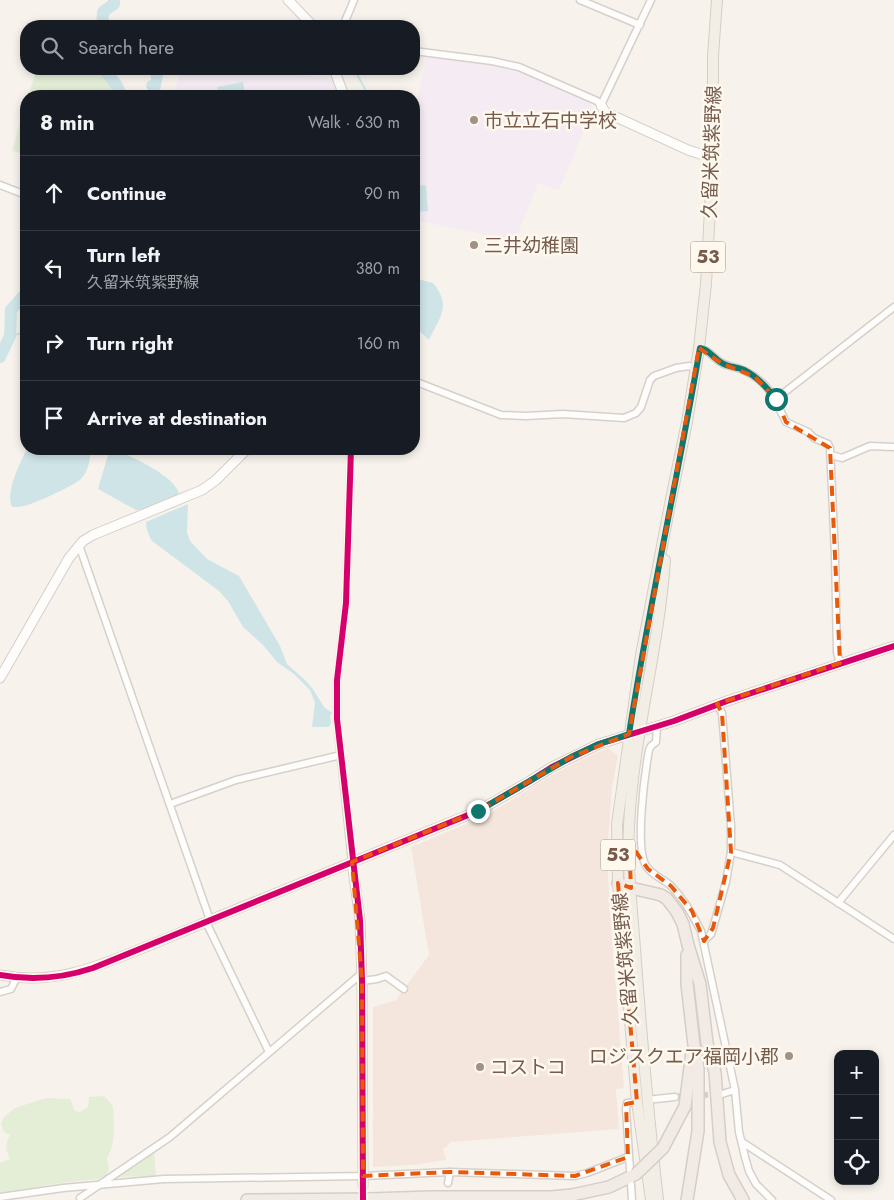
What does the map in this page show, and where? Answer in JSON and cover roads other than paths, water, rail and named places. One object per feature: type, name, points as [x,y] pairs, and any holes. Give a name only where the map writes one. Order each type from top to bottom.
[{"type":"highway","points":[[618,882],[630,888],[653,893],[667,900],[680,918],[700,984],[707,1043],[715,1072],[720,1142],[729,1175],[743,1200]]},
{"type":"highway","points":[[687,1200],[698,1131],[698,1068],[687,984],[688,945]]},
{"type":"highway","points":[[694,1200],[703,1139],[707,1043]]},
{"type":"highway","points":[[246,1200],[551,1197],[572,1195],[609,1187],[632,1176],[663,1148],[685,1106],[694,1045]]},
{"type":"highway","points":[[369,1199],[396,1200]]},
{"type":"main road","name":"久留米筑紫野線","points":[[652,1200],[618,882],[618,824],[641,655],[700,348],[706,284],[713,154],[713,56],[717,0]]},
{"type":"main road","name":"久留米筑紫野線","points":[[658,1200],[642,1101],[630,888],[629,827],[640,732],[659,612],[665,563],[668,511]]},
{"type":"street","points":[[288,0],[307,20]]},
{"type":"street","points":[[346,20],[354,0]]},
{"type":"street","points":[[580,0],[640,26]]},
{"type":"street","points":[[601,105],[652,0]]},
{"type":"street","points":[[420,53],[492,61],[519,67],[596,101],[605,112],[688,150],[700,154],[713,154]]},
{"type":"street","points":[[336,75],[342,90]]},
{"type":"street","points":[[1,186],[20,193]]},
{"type":"street","points":[[776,399],[894,307]]},
{"type":"street","points":[[700,348],[712,353],[721,363],[744,370],[755,377],[767,387],[776,399],[786,422],[808,432],[814,438],[828,444],[830,448],[837,653],[840,663]]},
{"type":"street","points":[[420,382],[501,415],[564,414],[624,418],[636,413],[641,407],[650,380],[654,376],[676,368],[689,366],[696,368]]},
{"type":"street","points":[[831,455],[842,458],[870,446],[894,447]]},
{"type":"street","points":[[0,678],[69,558],[79,545],[94,535],[202,490],[216,480],[241,455]]},
{"type":"street","points":[[351,455],[346,603],[337,680],[337,718],[360,920],[363,1181]]},
{"type":"street","points":[[79,545],[170,804],[208,921],[270,1052]]},
{"type":"street","points":[[0,974],[17,977],[58,977],[80,972],[478,811],[571,757],[599,744],[693,715],[894,646]]},
{"type":"street","points":[[704,941],[714,928],[726,882],[731,852],[731,826],[722,713],[718,705]]},
{"type":"street","points":[[657,726],[656,742],[649,750],[642,799],[641,830],[644,863],[648,869],[671,886],[692,912],[701,931],[735,1090],[742,1142],[749,1171],[756,1184],[772,1200]]},
{"type":"street","points":[[170,804],[236,780],[341,755]]},
{"type":"street","points":[[838,903],[894,835]]},
{"type":"street","points":[[731,852],[780,865],[894,939]]},
{"type":"street","points":[[80,1198],[170,1137],[361,978],[377,979],[386,976],[404,989]]},
{"type":"street","points":[[0,992],[10,989],[17,977]]},
{"type":"street","points":[[722,1094],[735,1090]]},
{"type":"street","points":[[632,1200],[632,1176],[628,1157],[630,1149],[627,1104],[675,1097]]},
{"type":"street","points":[[742,1142],[831,1200]]},
{"type":"street","points":[[0,1197],[63,1188],[164,1179],[363,1181],[450,1172],[576,1176],[628,1157]]},
{"type":"street","points":[[448,1183],[450,1172]]},
{"type":"waterway","points":[[102,20],[103,12],[114,4],[114,0]]},
{"type":"waterway","points":[[108,75],[119,90]]},
{"type":"waterway","points":[[357,75],[366,90]]},
{"type":"waterway","points":[[0,357],[10,336],[11,310],[20,300]]},
{"type":"waterway","points":[[10,336],[20,334]]},
{"type":"tunnel","points":[[675,1097],[718,1094]]},
{"type":"place","name":"市立立石中学校","points":[[474,120]]},
{"type":"place","name":"三井幼稚園","points":[[474,245]]},
{"type":"place","name":"ロジスクエア福岡小郡","points":[[789,1056]]},
{"type":"place","name":"コストコ","points":[[480,1067]]}]
